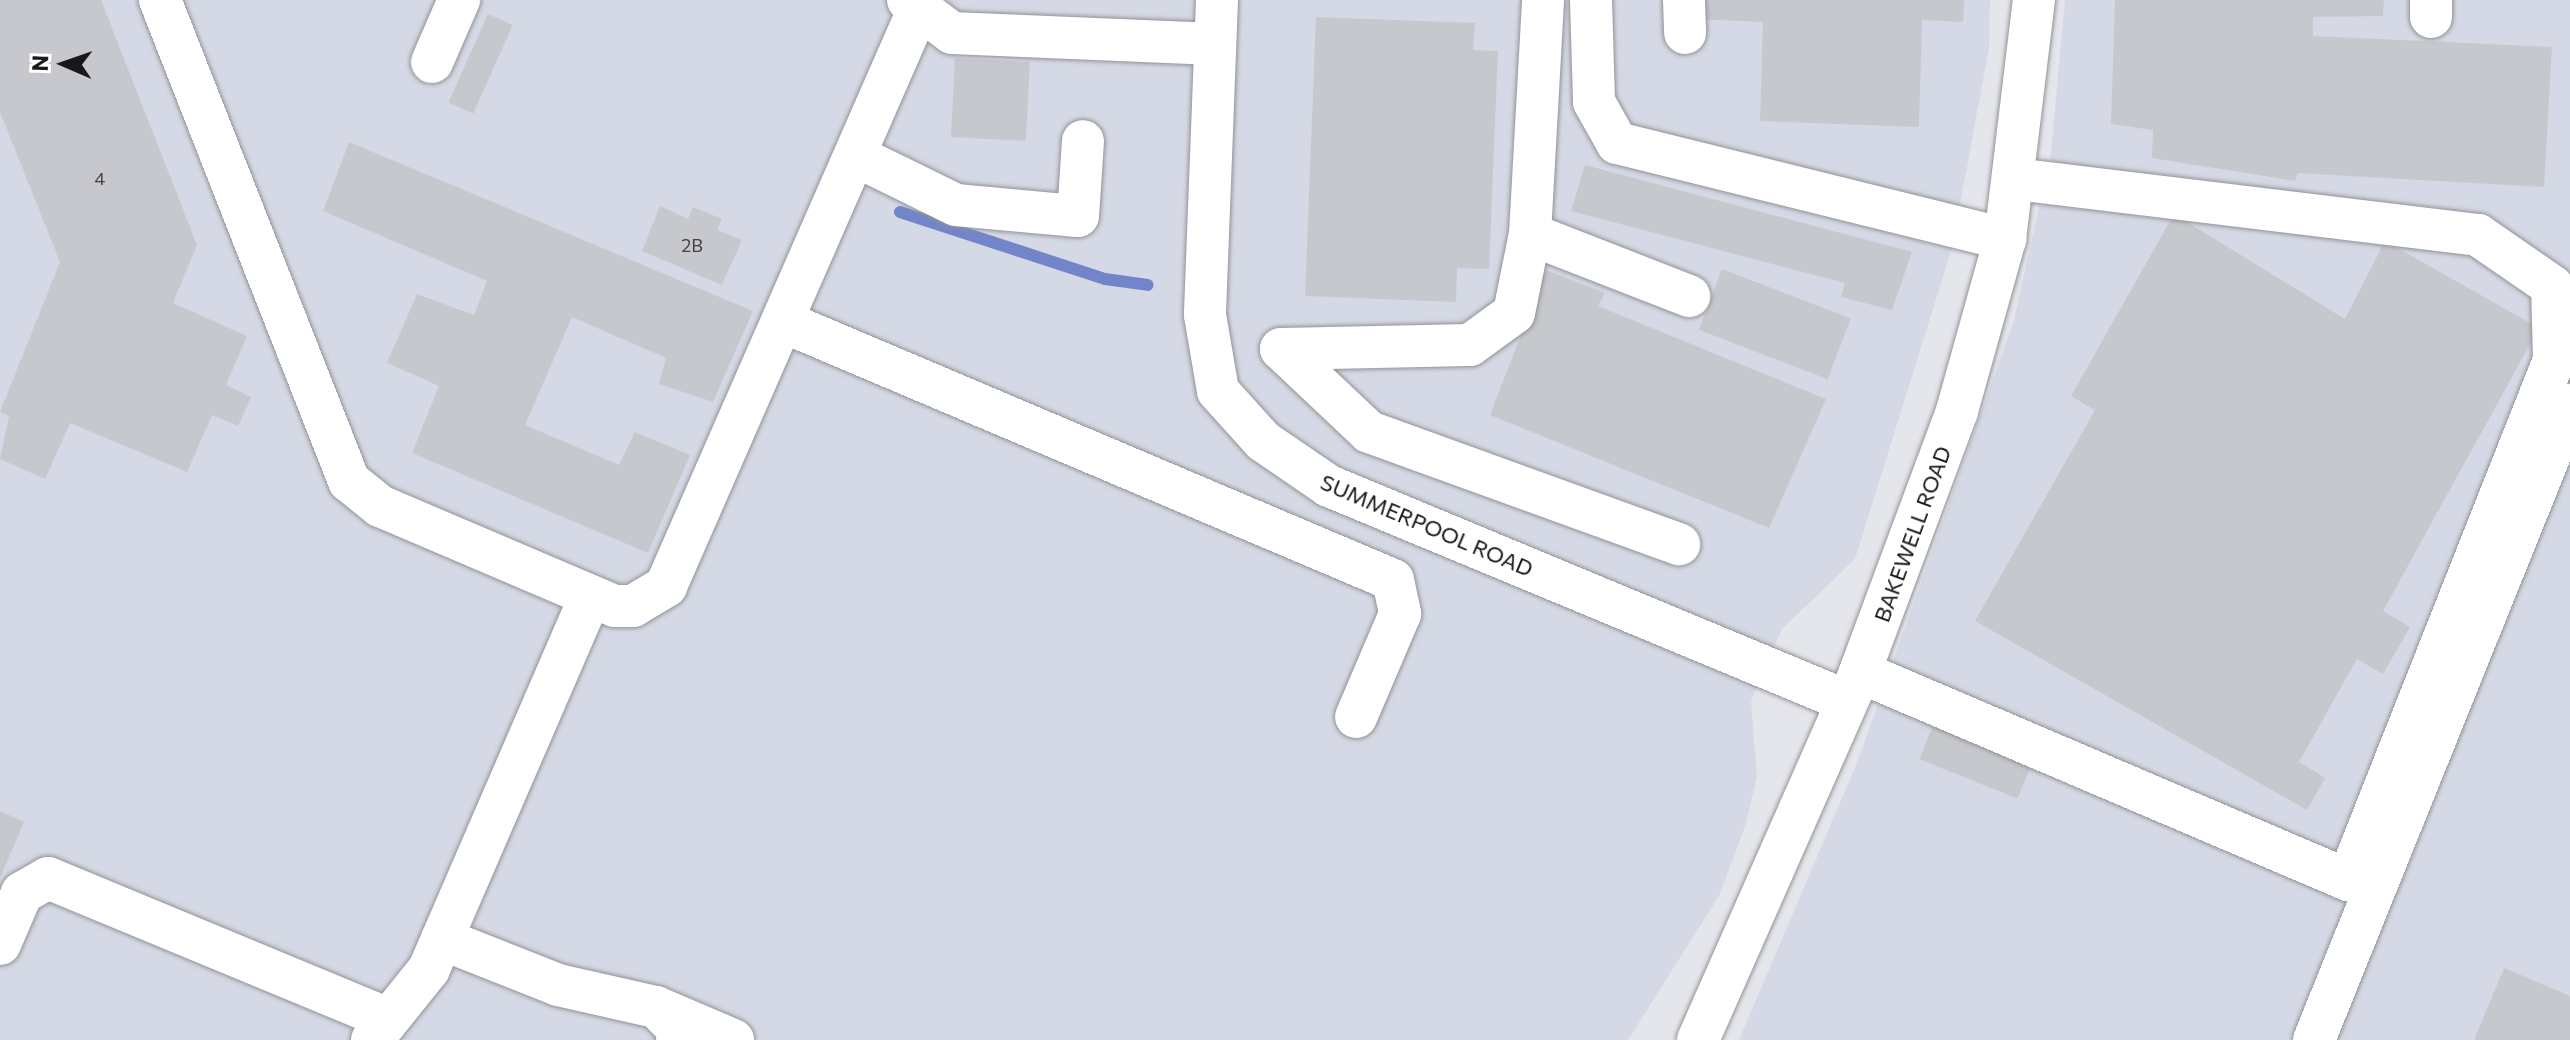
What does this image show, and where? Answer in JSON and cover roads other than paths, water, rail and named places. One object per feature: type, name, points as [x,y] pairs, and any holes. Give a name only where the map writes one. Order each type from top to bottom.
[{"type":"street","points":[[160,0],[349,481],[380,506],[590,597],[633,606],[666,586],[856,156],[914,4],[952,33],[1215,44]]},
{"type":"street","points":[[432,62],[459,0]]},
{"type":"street","name":"SUMMERPOOL ROAD","points":[[1217,0],[1205,315],[1218,391],[1263,441],[1329,486],[2348,880],[2554,360],[2552,286],[2478,235],[2015,179]]},
{"type":"street","points":[[1543,0],[1530,234],[1514,313],[1470,345],[1281,349],[1369,432],[1679,544]]},
{"type":"street","points":[[1591,0],[1594,102],[1617,143],[2005,239]]},
{"type":"street","name":"BAKEWELL ROAD","points":[[1698,1040],[1923,515],[2005,239],[2015,179],[2034,0]]},
{"type":"street","points":[[856,156],[956,205],[1078,216],[1083,141]]},
{"type":"street","points":[[1530,234],[1689,296]]},
{"type":"street","points":[[784,322],[1393,580],[1400,614],[1356,717]]},
{"type":"street","points":[[2314,1040],[2570,405]]},
{"type":"street","points":[[0,944],[22,893],[48,878],[380,1030],[429,969],[590,597]]},
{"type":"street","points":[[442,939],[666,1024],[733,1040]]},
{"type":"waterway","points":[[900,212],[1105,279],[1148,285]]}]
